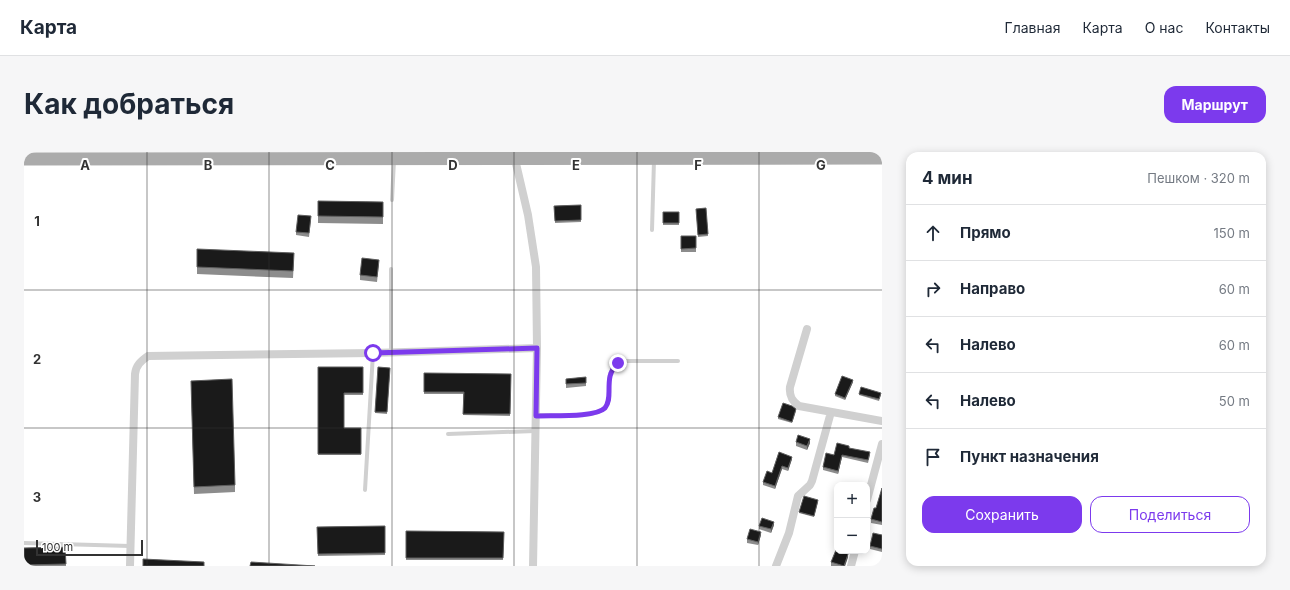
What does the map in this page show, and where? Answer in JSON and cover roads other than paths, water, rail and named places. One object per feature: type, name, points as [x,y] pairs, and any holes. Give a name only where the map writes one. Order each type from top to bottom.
[{"type":"main road","points":[[24,159],[395,158],[514,155],[654,158],[882,158]]},
{"type":"street","points":[[514,155],[528,215],[536,267],[537,348],[533,566]]},
{"type":"street","points":[[807,329],[790,387],[790,393],[794,403],[799,406],[882,421]]},
{"type":"street","points":[[130,566],[135,374],[136,368],[148,356],[373,353],[537,348]]},
{"type":"street","points":[[776,566],[789,533],[798,496],[807,489],[812,481],[831,412]]},
{"type":"street","points":[[870,489],[882,444]]},
{"type":"street","points":[[851,566],[853,554]]},
{"type":"lane","points":[[392,200],[395,158]]},
{"type":"lane","points":[[652,230],[654,158]]},
{"type":"lane","points":[[391,269],[391,352]]},
{"type":"lane","points":[[365,490],[373,353]]},
{"type":"lane","points":[[536,416],[589,415],[599,412],[606,407],[609,398],[609,377],[612,368],[618,363],[624,361],[678,361]]},
{"type":"lane","points":[[448,434],[535,431]]},
{"type":"lane","points":[[24,543],[130,546]]}]
